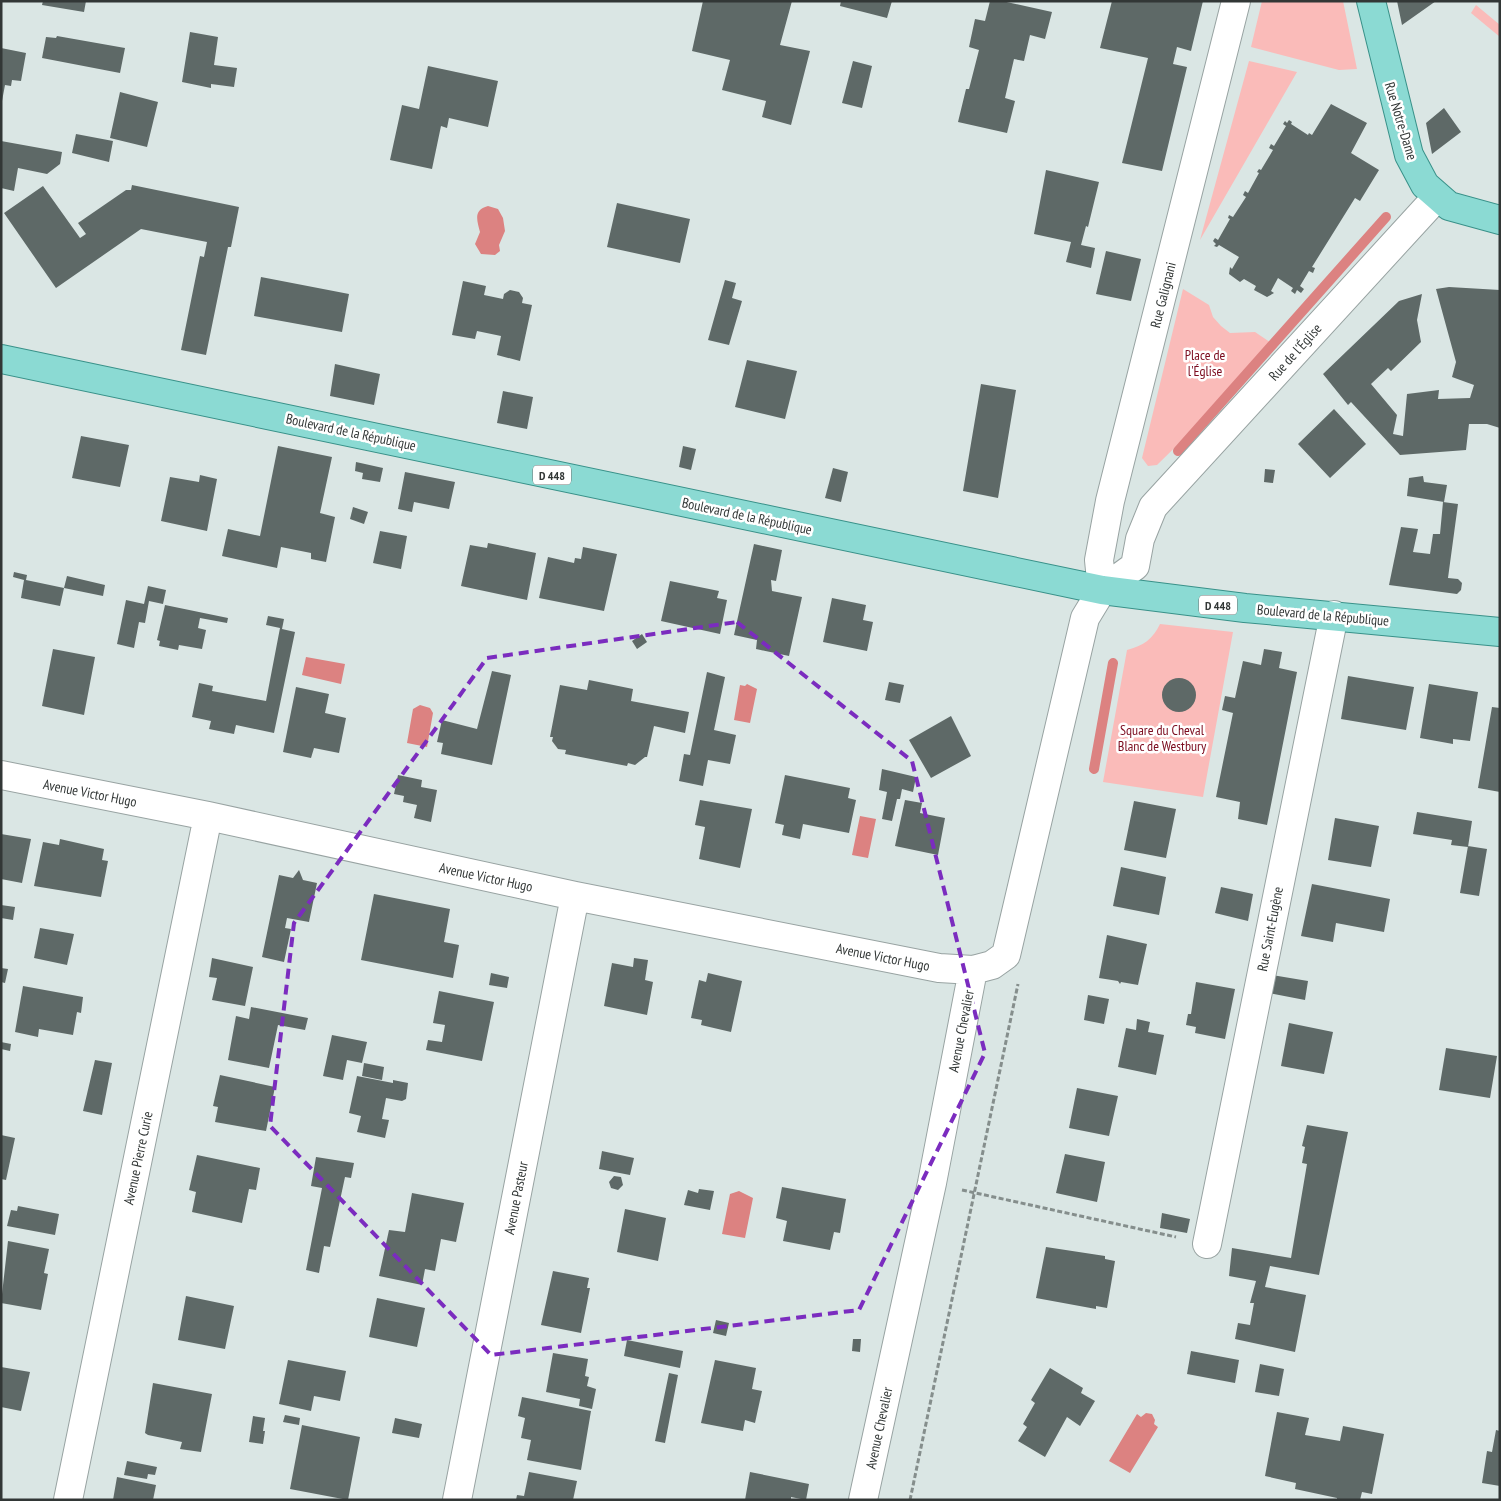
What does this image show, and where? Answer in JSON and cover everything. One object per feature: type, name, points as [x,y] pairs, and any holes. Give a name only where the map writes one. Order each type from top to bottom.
[{"type":"main road","name":"Rue Notre-Dame","points":[[1371,1],[1409,156],[1425,185],[1449,206],[1500,220]]},
{"type":"main road","name":"Boulevard de la République","points":[[1,359],[1102,590],[1244,608],[1500,632]]},
{"type":"street","name":"Rue Galignani","points":[[1102,590],[1099,560],[1110,502],[1236,1]]},
{"type":"street","name":"Rue de l'Église","points":[[1102,590],[1135,566],[1140,539],[1153,507],[1437,197]]},
{"type":"street","points":[[1110,502],[1153,507]]},
{"type":"street","points":[[973,970],[992,965],[1006,955],[1078,641],[1085,618],[1102,590]]},
{"type":"street","name":"Rue Saint-Eugène","points":[[1207,1244],[1334,615]]},
{"type":"street","name":"Avenue Victor Hugo","points":[[1,775],[208,816],[575,896],[939,968],[973,970]]},
{"type":"street","name":"Avenue Pierre Curie","points":[[68,1500],[208,816]]},
{"type":"street","name":"Avenue Pasteur","points":[[457,1500],[575,896]]},
{"type":"street","name":"Avenue Chevalier","points":[[863,1500],[932,1184],[973,970]]},
{"type":"path","points":[[910,1500],[1023,959],[1006,955]]},
{"type":"path","points":[[974,1193],[1207,1244]]},
{"type":"highlighted area","points":[[737,622],[912,761],[985,1053],[859,1310],[491,1355],[270,1126],[294,923],[487,658]]},
{"type":"green space","points":[[1262,1],[1343,1],[1357,69],[1339,70],[1251,47]]},
{"type":"green space","points":[[1476,5],[1500,25],[1500,37],[1471,13]]},
{"type":"green space","points":[[1249,61],[1297,72],[1200,240]]},
{"type":"green space","name":"Place de l'Église","points":[[1183,289],[1209,305],[1213,317],[1230,333],[1255,332],[1277,347],[1157,465],[1148,466],[1142,458]]},
{"type":"green space","name":"Square du Cheval Blanc de Westbury","points":[[1160,624],[1233,632],[1203,797],[1103,782],[1127,650],[1147,641]]},
{"type":"shaded area","points":[[488,206],[498,209],[503,218],[505,231],[499,245],[500,251],[495,255],[481,254],[475,244],[480,232],[477,220],[478,213]]},
{"type":"shaded area","points":[[306,657],[345,664],[341,684],[302,675]]},
{"type":"shaded area","points":[[747,684],[757,689],[750,723],[734,720],[740,685],[745,686]]},
{"type":"shaded area","points":[[420,705],[430,708],[433,713],[427,747],[407,743],[413,709]]},
{"type":"shaded area","points":[[860,816],[876,819],[868,858],[852,855]]},
{"type":"shaded area","points":[[739,1191],[753,1198],[745,1238],[722,1234],[730,1194]]},
{"type":"shaded area","points":[[1146,1413],[1152,1414],[1155,1420],[1154,1424],[1158,1427],[1130,1473],[1109,1461],[1137,1414],[1141,1417]]},
{"type":"building","points":[[43,1],[86,1],[84,12],[42,5]]},
{"type":"building","points":[[703,1],[792,1],[780,45],[810,51],[791,125],[762,117],[766,101],[722,90],[730,60],[692,51]]},
{"type":"building","points":[[841,1],[892,1],[887,18],[840,6]]},
{"type":"building","points":[[990,1],[1002,1],[1052,12],[1045,39],[1030,35],[1024,61],[1014,59],[1005,98],[1015,101],[1007,133],[958,122],[966,89],[969,89],[979,50],[969,47],[975,19],[985,21]]},
{"type":"building","points":[[1112,1],[1203,1],[1191,51],[1177,47],[1173,64],[1187,67],[1162,171],[1122,163],[1148,58],[1100,48]]},
{"type":"building","points":[[1397,1],[1436,1],[1402,25]]},
{"type":"building","points":[[190,32],[218,37],[214,65],[237,68],[234,87],[211,84],[211,88],[182,82]]},
{"type":"building","points":[[57,36],[125,48],[120,73],[42,58],[46,37],[56,38]]},
{"type":"building","points":[[1,48],[26,53],[21,81],[12,80],[11,86],[5,85],[2,101]]},
{"type":"building","points":[[853,61],[872,66],[862,108],[842,103]]},
{"type":"building","points":[[428,66],[498,81],[488,127],[449,118],[447,128],[441,126],[432,169],[390,160],[402,105],[419,109]]},
{"type":"building","points":[[120,92],[158,102],[147,147],[110,138]]},
{"type":"building","points":[[1331,104],[1367,123],[1351,153],[1379,170],[1360,201],[1355,198],[1312,267],[1315,268],[1313,273],[1309,271],[1300,286],[1304,289],[1301,293],[1297,290],[1295,294],[1291,291],[1293,288],[1278,278],[1271,291],[1274,293],[1267,297],[1254,290],[1256,286],[1244,279],[1240,282],[1229,274],[1230,267],[1232,269],[1239,257],[1219,245],[1217,247],[1214,246],[1216,244],[1213,241],[1215,238],[1218,240],[1230,219],[1228,218],[1229,215],[1233,217],[1246,197],[1243,195],[1245,191],[1248,193],[1259,173],[1257,172],[1259,169],[1261,170],[1273,150],[1269,148],[1271,144],[1274,146],[1286,126],[1283,124],[1285,121],[1287,123],[1289,120],[1292,122],[1291,124],[1308,135],[1309,133],[1312,135]]},
{"type":"building","points":[[1444,108],[1461,132],[1432,154],[1426,123]]},
{"type":"building","points":[[76,134],[113,141],[109,162],[72,153]]},
{"type":"building","points":[[1,141],[62,152],[60,164],[47,174],[18,168],[14,191],[1,188]]},
{"type":"building","points":[[1046,170],[1099,182],[1088,227],[1086,226],[1081,245],[1095,248],[1091,268],[1066,262],[1071,242],[1034,234]]},
{"type":"building","points":[[132,185],[239,207],[231,247],[228,247],[206,355],[181,350],[200,256],[204,257],[207,242],[141,229],[56,288],[4,213],[43,186],[80,238],[86,234],[78,223],[126,190],[131,190]]},
{"type":"building","points":[[617,203],[690,219],[680,263],[607,247]]},
{"type":"building","points":[[1106,251],[1141,259],[1131,301],[1096,294]]},
{"type":"building","points":[[261,277],[349,294],[342,332],[254,316]]},
{"type":"building","points":[[725,280],[736,283],[732,298],[742,301],[729,345],[708,340]]},
{"type":"building","points":[[463,281],[486,286],[484,295],[503,299],[504,294],[510,290],[519,292],[523,298],[522,303],[532,305],[520,361],[497,355],[501,336],[477,331],[475,339],[452,335]]},
{"type":"building","points":[[1449,287],[1500,290],[1500,428],[1487,424],[1469,424],[1466,450],[1400,455],[1351,402],[1348,405],[1323,374],[1399,301],[1422,294],[1417,320],[1421,342],[1391,371],[1388,368],[1371,384],[1397,415],[1393,434],[1403,436],[1407,394],[1439,390],[1438,399],[1470,398],[1474,385],[1452,377],[1456,362],[1436,289]]},
{"type":"building","points":[[747,360],[797,371],[785,419],[735,407]]},
{"type":"building","points":[[335,364],[380,374],[374,405],[330,396]]},
{"type":"building","points":[[981,384],[1016,390],[998,498],[963,491]]},
{"type":"building","points":[[503,391],[533,397],[527,429],[497,423]]},
{"type":"building","points":[[1334,409],[1366,444],[1330,478],[1298,444]]},
{"type":"building","points":[[81,436],[129,445],[120,487],[72,478]]},
{"type":"building","points":[[278,446],[332,457],[320,513],[335,517],[326,562],[311,559],[311,553],[281,547],[277,568],[222,556],[228,529],[260,536]]},
{"type":"building","points":[[683,446],[696,449],[691,470],[679,467]]},
{"type":"building","points":[[356,462],[383,468],[380,482],[362,479],[363,473],[355,471]]},
{"type":"building","points":[[833,468],[848,472],[841,502],[825,498]]},
{"type":"building","points":[[1265,469],[1275,470],[1273,483],[1264,482]]},
{"type":"building","points":[[405,472],[455,482],[449,509],[414,502],[412,512],[398,509]]},
{"type":"building","points":[[200,475],[217,479],[207,531],[161,521],[170,477],[199,482]]},
{"type":"building","points":[[1423,476],[1424,482],[1447,485],[1444,502],[1407,496],[1409,478]]},
{"type":"building","points":[[1443,502],[1458,504],[1448,578],[1458,579],[1462,583],[1461,590],[1457,594],[1389,585],[1401,527],[1418,529],[1413,552],[1430,554],[1433,534],[1440,534]]},
{"type":"building","points":[[353,507],[368,512],[364,524],[350,519]]},
{"type":"building","points":[[380,531],[407,536],[401,569],[373,563]]},
{"type":"building","points":[[488,543],[536,553],[527,600],[461,586],[470,545],[487,548]]},
{"type":"building","points":[[754,544],[782,550],[776,581],[771,580],[772,591],[802,597],[789,656],[756,649],[757,640],[734,635]]},
{"type":"building","points":[[583,547],[617,554],[604,611],[539,598],[548,557],[574,563],[575,558],[581,559]]},
{"type":"building","points":[[14,572],[27,575],[26,580],[64,588],[60,606],[21,598],[24,580],[13,577]]},
{"type":"building","points":[[67,576],[105,585],[103,596],[64,588]]},
{"type":"building","points":[[670,581],[719,591],[717,598],[727,600],[720,634],[661,621]]},
{"type":"building","points":[[148,586],[166,590],[163,604],[149,601],[145,623],[139,622],[134,648],[117,644],[126,600],[144,604]]},
{"type":"building","points":[[832,598],[866,605],[863,620],[873,622],[867,651],[823,642]]},
{"type":"building","points":[[165,605],[228,618],[227,623],[200,618],[198,628],[206,630],[202,649],[179,645],[178,650],[159,646],[160,641],[157,640]]},
{"type":"building","points":[[268,616],[284,619],[282,629],[295,632],[274,733],[236,725],[234,734],[209,729],[211,721],[192,717],[199,683],[213,686],[212,691],[266,701],[280,628],[266,625]]},
{"type":"building","points":[[642,634],[647,642],[637,649],[632,641]]},
{"type":"building","points":[[53,649],[95,657],[84,715],[42,706]]},
{"type":"building","points":[[1264,649],[1282,652],[1279,668],[1297,672],[1267,825],[1238,819],[1240,802],[1216,797],[1233,713],[1222,710],[1225,696],[1235,698],[1243,661],[1261,665]]},
{"type":"building","points":[[492,671],[511,675],[492,765],[441,754],[443,743],[437,742],[442,720],[477,729]]},
{"type":"building","points":[[707,672],[725,677],[714,730],[736,735],[730,764],[708,760],[703,786],[679,781],[684,754],[690,755]]},
{"type":"building","points":[[1348,676],[1414,687],[1406,730],[1341,719]]},
{"type":"building","points":[[1179,678],[1186,679],[1191,683],[1195,688],[1195,702],[1191,707],[1186,711],[1179,712],[1172,711],[1167,707],[1163,702],[1162,695],[1163,688],[1167,683],[1172,679]]},
{"type":"building","points":[[589,680],[633,689],[631,701],[689,712],[685,733],[654,726],[647,757],[635,765],[628,763],[627,766],[565,754],[566,750],[558,749],[552,741],[553,737],[550,737],[560,685],[587,690]]},
{"type":"building","points":[[889,682],[904,685],[900,703],[885,700]]},
{"type":"building","points":[[1429,684],[1478,692],[1470,741],[1453,739],[1453,744],[1420,738]]},
{"type":"building","points":[[296,687],[329,694],[325,713],[346,718],[339,753],[314,748],[311,758],[283,752]]},
{"type":"building","points":[[1492,707],[1500,708],[1500,792],[1478,788]]},
{"type":"building","points":[[951,716],[971,756],[931,778],[909,740]]},
{"type":"building","points":[[882,769],[916,777],[913,792],[902,789],[900,799],[897,799],[892,821],[882,819],[887,792],[879,790]]},
{"type":"building","points":[[398,775],[422,780],[421,787],[437,790],[431,822],[414,818],[417,805],[403,802],[404,796],[394,794]]},
{"type":"building","points":[[785,775],[850,788],[848,798],[856,800],[849,833],[803,824],[800,839],[782,835],[784,825],[775,823]]},
{"type":"building","points":[[700,800],[752,809],[740,868],[699,859],[705,827],[695,825]]},
{"type":"building","points":[[905,800],[922,803],[920,813],[945,818],[938,855],[895,846]]},
{"type":"building","points":[[1134,801],[1176,809],[1166,858],[1124,850]]},
{"type":"building","points":[[1417,812],[1472,821],[1468,847],[1451,845],[1452,840],[1413,834]]},
{"type":"building","points":[[1335,818],[1379,826],[1371,867],[1328,860]]},
{"type":"building","points":[[1,834],[31,839],[22,883],[1,879]]},
{"type":"building","points":[[60,839],[104,849],[102,860],[108,861],[101,897],[34,886],[43,842],[59,845]]},
{"type":"building","points":[[1468,846],[1487,849],[1479,896],[1460,893]]},
{"type":"building","points":[[1121,867],[1166,877],[1159,915],[1113,906]]},
{"type":"building","points":[[299,870],[303,880],[317,883],[309,922],[287,918],[285,928],[291,929],[284,962],[262,957],[279,875],[293,878]]},
{"type":"building","points":[[1312,884],[1390,899],[1384,932],[1336,923],[1333,942],[1301,936]]},
{"type":"building","points":[[1221,887],[1253,894],[1248,921],[1215,913]]},
{"type":"building","points":[[374,894],[450,909],[444,942],[459,945],[453,978],[361,960]]},
{"type":"building","points":[[1,905],[15,907],[13,920],[1,918]]},
{"type":"building","points":[[40,928],[74,934],[67,965],[34,958]]},
{"type":"building","points":[[1107,935],[1147,944],[1138,985],[1121,982],[1120,984],[1118,981],[1099,978]]},
{"type":"building","points":[[212,958],[253,967],[245,1006],[212,1000],[217,978],[209,977]]},
{"type":"building","points":[[634,958],[648,960],[645,980],[653,982],[647,1015],[604,1006],[612,963],[633,967]]},
{"type":"building","points":[[1,968],[8,969],[5,983],[1,982]]},
{"type":"building","points":[[491,973],[509,977],[507,988],[489,985]]},
{"type":"building","points":[[708,973],[742,981],[731,1032],[701,1025],[702,1020],[691,1018],[699,980],[706,982]]},
{"type":"building","points":[[1272,975],[1308,981],[1305,1000],[1269,993]]},
{"type":"building","points":[[1196,982],[1235,989],[1225,1039],[1195,1033],[1196,1027],[1186,1025],[1188,1014],[1191,1014]]},
{"type":"building","points":[[23,986],[83,997],[81,1013],[77,1012],[73,1035],[39,1029],[38,1037],[15,1032]]},
{"type":"building","points":[[439,991],[494,1002],[482,1061],[426,1050],[428,1040],[442,1042],[445,1025],[433,1023]]},
{"type":"building","points":[[1088,995],[1109,999],[1104,1024],[1084,1020]]},
{"type":"building","points":[[251,1007],[308,1018],[305,1030],[278,1025],[269,1068],[228,1060],[236,1016],[249,1019]]},
{"type":"building","points":[[1137,1019],[1150,1022],[1148,1032],[1164,1035],[1156,1075],[1118,1067],[1126,1028],[1136,1030]]},
{"type":"building","points":[[1289,1023],[1333,1032],[1324,1074],[1281,1066]]},
{"type":"building","points":[[332,1035],[367,1042],[362,1063],[347,1060],[343,1080],[323,1076]]},
{"type":"building","points":[[1,1042],[11,1044],[10,1051],[1,1049]]},
{"type":"building","points":[[1446,1048],[1497,1056],[1490,1098],[1439,1090]]},
{"type":"building","points":[[95,1060],[112,1063],[102,1115],[83,1111]]},
{"type":"building","points":[[364,1063],[384,1067],[382,1080],[362,1076]]},
{"type":"building","points":[[220,1075],[275,1087],[266,1131],[215,1122],[218,1107],[213,1106]]},
{"type":"building","points":[[357,1076],[393,1083],[393,1080],[408,1083],[406,1099],[402,1101],[386,1098],[382,1119],[389,1120],[385,1138],[357,1132],[361,1116],[349,1113]]},
{"type":"building","points":[[1077,1088],[1118,1096],[1109,1136],[1069,1128]]},
{"type":"building","points":[[1307,1125],[1348,1132],[1319,1275],[1270,1266],[1265,1287],[1306,1295],[1295,1352],[1235,1339],[1238,1323],[1250,1325],[1254,1303],[1250,1303],[1256,1281],[1229,1276],[1232,1248],[1291,1258],[1307,1164],[1302,1163],[1305,1147],[1302,1146]]},
{"type":"building","points":[[1,1135],[15,1138],[6,1180],[1,1179]]},
{"type":"building","points":[[602,1151],[634,1158],[630,1175],[599,1169]]},
{"type":"building","points":[[1065,1154],[1105,1162],[1097,1202],[1056,1193]]},
{"type":"building","points":[[197,1155],[260,1168],[256,1190],[249,1189],[242,1223],[192,1212],[196,1192],[189,1190]]},
{"type":"building","points":[[316,1157],[354,1163],[351,1178],[345,1177],[330,1247],[324,1246],[319,1273],[306,1270],[322,1188],[311,1186]]},
{"type":"building","points":[[614,1176],[621,1177],[623,1185],[618,1190],[611,1188],[609,1182]]},
{"type":"building","points":[[782,1187],[846,1199],[840,1233],[834,1232],[830,1250],[783,1241],[787,1221],[776,1218]]},
{"type":"building","points":[[699,1189],[714,1191],[710,1210],[684,1205],[688,1190],[698,1193]]},
{"type":"building","points":[[412,1193],[464,1203],[456,1242],[441,1239],[435,1271],[425,1269],[422,1285],[379,1276],[389,1230],[405,1232]]},
{"type":"building","points":[[18,1206],[59,1214],[55,1235],[7,1226],[11,1210],[17,1211]]},
{"type":"building","points":[[625,1209],[666,1218],[658,1261],[617,1252]]},
{"type":"building","points":[[1162,1213],[1190,1219],[1187,1233],[1160,1228]]},
{"type":"building","points":[[8,1241],[49,1249],[44,1273],[48,1274],[41,1310],[1,1303]]},
{"type":"building","points":[[1046,1247],[1105,1256],[1105,1259],[1115,1261],[1107,1308],[1096,1306],[1096,1309],[1036,1298]]},
{"type":"building","points":[[553,1271],[589,1278],[587,1288],[590,1288],[581,1333],[541,1325]]},
{"type":"building","points":[[186,1296],[234,1306],[225,1349],[178,1340]]},
{"type":"building","points":[[377,1298],[425,1308],[417,1347],[369,1337]]},
{"type":"building","points":[[716,1320],[729,1323],[726,1336],[713,1333]]},
{"type":"building","points":[[853,1339],[861,1339],[860,1352],[852,1351]]},
{"type":"building","points":[[627,1340],[683,1351],[680,1368],[624,1356]]},
{"type":"building","points":[[1191,1351],[1239,1360],[1235,1383],[1187,1374]]},
{"type":"building","points":[[553,1353],[588,1359],[585,1376],[589,1377],[587,1386],[596,1389],[592,1409],[579,1406],[580,1399],[546,1392]]},
{"type":"building","points":[[288,1360],[346,1371],[340,1401],[314,1396],[311,1411],[279,1404]]},
{"type":"building","points":[[715,1360],[756,1368],[752,1389],[762,1391],[755,1423],[745,1420],[743,1431],[701,1423]]},
{"type":"building","points":[[1260,1364],[1284,1369],[1279,1396],[1255,1392]]},
{"type":"building","points":[[1,1367],[30,1372],[21,1411],[1,1407]]},
{"type":"building","points":[[1050,1368],[1083,1388],[1081,1393],[1095,1401],[1080,1426],[1067,1417],[1045,1457],[1018,1441],[1027,1427],[1023,1424],[1035,1403],[1031,1400]]},
{"type":"building","points":[[669,1373],[678,1375],[665,1443],[655,1441]]},
{"type":"building","points":[[153,1383],[212,1394],[201,1452],[180,1449],[182,1442],[145,1433]]},
{"type":"building","points":[[522,1397],[591,1411],[581,1470],[527,1460],[531,1440],[521,1438],[525,1418],[518,1416]]},
{"type":"building","points":[[1277,1412],[1309,1418],[1305,1435],[1340,1441],[1343,1426],[1384,1434],[1372,1494],[1362,1492],[1360,1500],[1337,1500],[1337,1498],[1295,1489],[1296,1483],[1265,1476]]},
{"type":"building","points":[[285,1415],[300,1418],[299,1425],[283,1422]]},
{"type":"building","points":[[253,1416],[265,1418],[263,1444],[249,1442]]},
{"type":"building","points":[[395,1418],[422,1424],[419,1438],[392,1433]]},
{"type":"building","points":[[302,1425],[360,1437],[348,1500],[290,1489]]},
{"type":"building","points":[[1496,1430],[1500,1431],[1500,1486],[1482,1483],[1487,1451],[1492,1452]]},
{"type":"building","points":[[127,1461],[157,1467],[155,1475],[148,1474],[147,1479],[124,1475]]},
{"type":"building","points":[[529,1472],[577,1481],[573,1500],[516,1500],[517,1495],[524,1496]]},
{"type":"building","points":[[750,1472],[809,1484],[806,1500],[791,1497],[791,1500],[745,1500]]},
{"type":"building","points":[[117,1477],[156,1485],[153,1500],[113,1500]]},
{"type":"waterway","points":[[1178,451],[1386,217]]},
{"type":"waterway","points":[[1094,769],[1113,663]]}]
